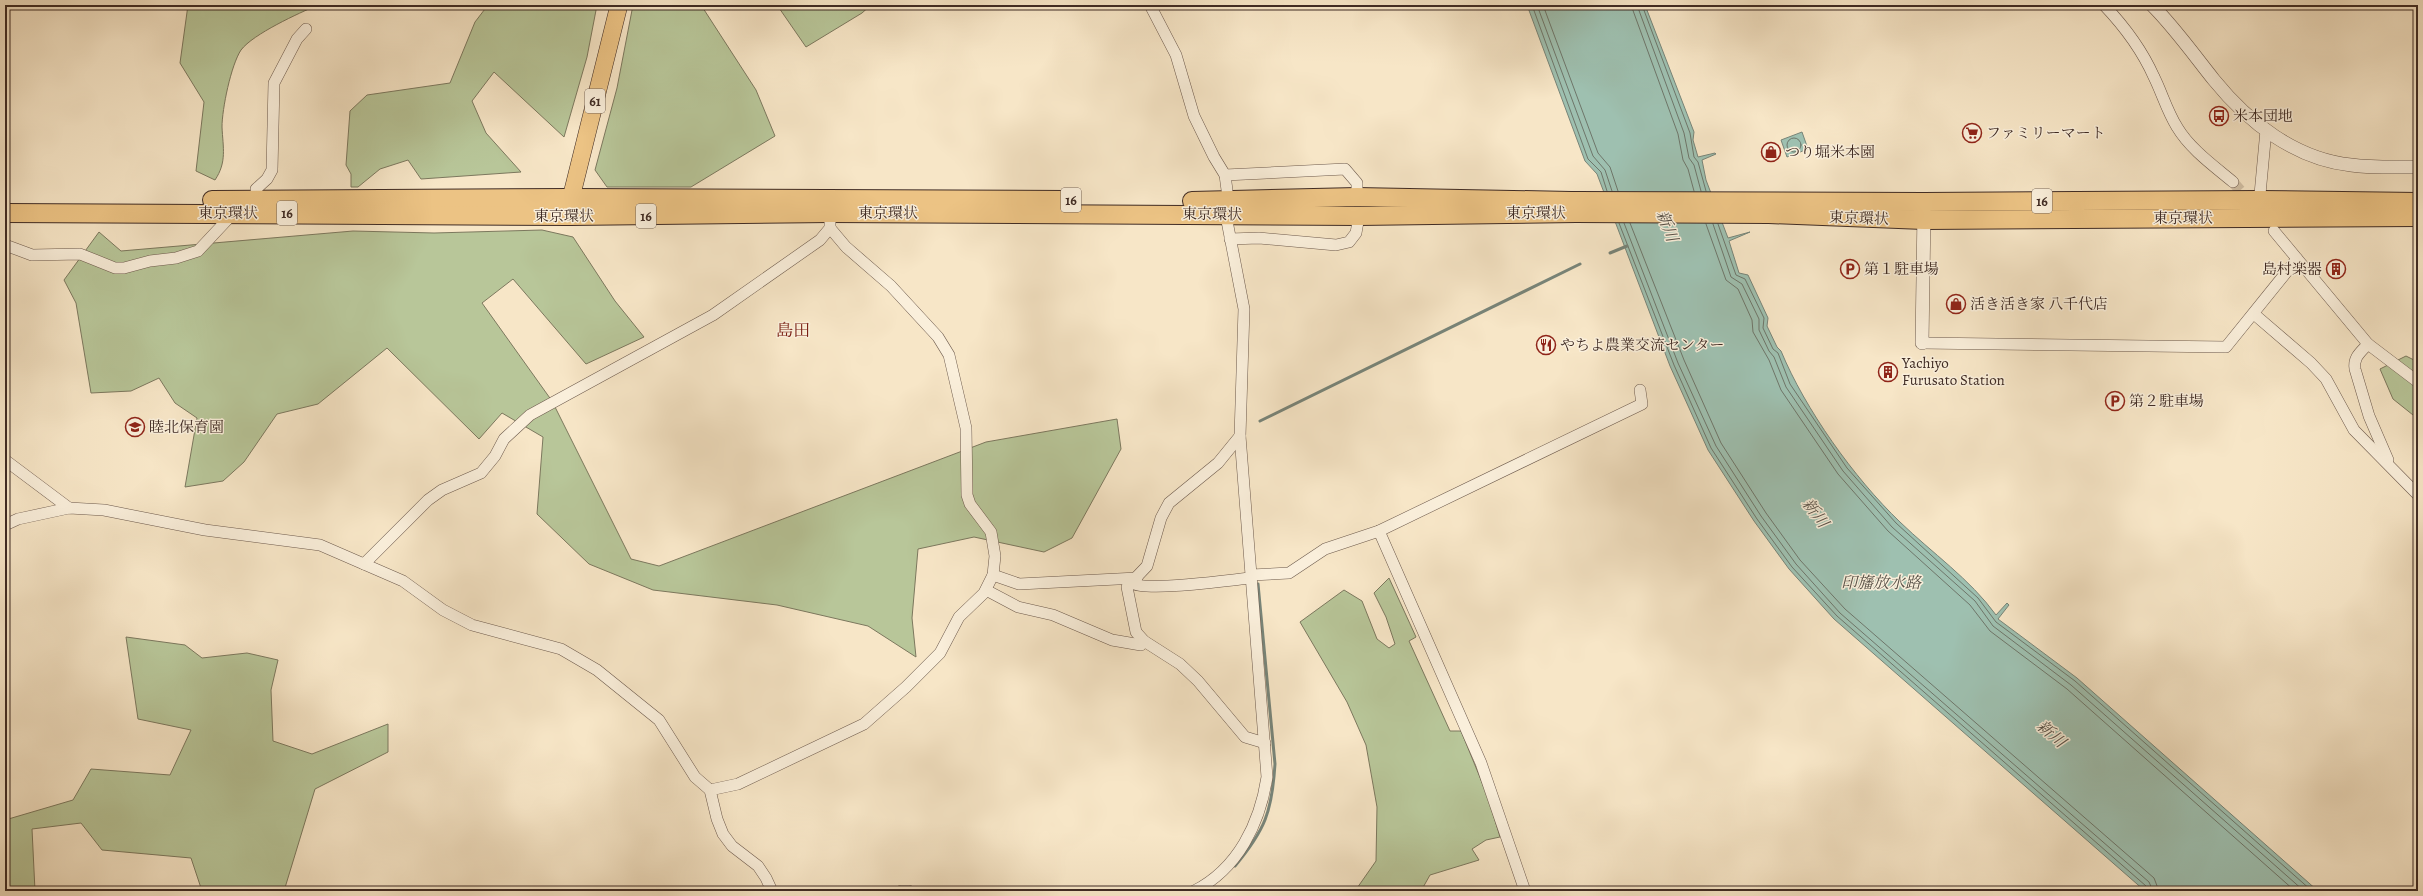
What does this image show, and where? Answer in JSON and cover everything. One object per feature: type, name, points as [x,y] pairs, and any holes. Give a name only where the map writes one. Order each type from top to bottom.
[{"type":"highway","name":"東京環状","points":[[5,213],[570,216],[806,207],[970,207],[1357,197],[1573,207]]},
{"type":"highway","name":"東京環状","points":[[5,200],[571,198],[806,207],[830,220],[970,207],[1359,216],[1573,207],[1766,207],[1924,202],[2259,200],[2418,202]]},
{"type":"highway","name":"東京環状","points":[[1766,207],[1924,220],[2418,217]]},
{"type":"main road","name":"61","points":[[570,216],[571,198],[619,5]]},
{"type":"street","points":[[1150,5],[1176,55],[1197,122],[1214,157],[1225,175],[1227,190]]},
{"type":"street","points":[[2104,5],[2119,21],[2134,42],[2154,76],[2177,128],[2196,151],[2233,182]]},
{"type":"street","points":[[2152,5],[2173,26],[2239,109],[2266,130],[2294,148],[2326,160],[2349,165],[2418,167]]},
{"type":"street","points":[[256,189],[267,179],[272,170],[274,83],[297,39],[306,29]]},
{"type":"street","points":[[2258,218],[2266,130]]},
{"type":"street","points":[[1225,175],[1345,169],[1357,183],[1357,197]]},
{"type":"street","points":[[1924,202],[1922,343],[2226,347],[2254,314],[2259,304],[2297,259]]},
{"type":"street","points":[[1230,239],[1259,238],[1336,245],[1349,242],[1356,233],[1359,216]]},
{"type":"street","points":[[5,245],[32,254],[80,254],[115,268],[124,268],[150,261],[176,258],[198,251],[227,220]]},
{"type":"street","points":[[364,564],[428,500],[442,490],[481,473],[495,456],[504,439],[530,415],[617,369],[713,315],[820,240],[830,220]]},
{"type":"street","points":[[710,790],[738,784],[864,724],[906,687],[940,653],[959,617],[986,590],[992,575],[995,556],[991,532],[970,504],[967,495],[966,428],[949,355],[938,337],[891,286],[846,248],[830,220]]},
{"type":"street","points":[[1196,891],[1223,870],[1243,845],[1256,823],[1263,803],[1267,777],[1240,436],[1244,309],[1227,221]]},
{"type":"street","points":[[2274,231],[2368,344],[2418,382]]},
{"type":"street","points":[[2254,314],[2311,362],[2326,379],[2354,430],[2418,495]]},
{"type":"street","points":[[2368,344],[2356,357],[2354,369],[2369,416],[2393,470]]},
{"type":"street","points":[[1135,581],[1137,586],[1157,586],[1289,573],[1325,548],[1379,531],[1642,404],[1640,390]]},
{"type":"street","points":[[1240,436],[1218,463],[1169,503],[1161,518],[1147,566],[1135,581],[1127,587],[1136,632],[1144,641],[1180,664],[1198,681],[1245,737],[1265,743]]},
{"type":"street","points":[[5,460],[69,508]]},
{"type":"street","points":[[5,525],[18,519],[69,508],[104,510],[205,530],[320,545],[403,581],[443,610],[472,625],[522,640],[554,646],[596,670],[659,720],[695,777],[710,790],[717,819],[723,834],[732,846],[758,866],[772,891]]},
{"type":"street","points":[[1379,531],[1486,776],[1525,891]]},
{"type":"street","points":[[992,575],[1019,584],[1135,581]]},
{"type":"street","points":[[986,590],[1018,607],[1053,615],[1112,640],[1141,645],[1144,641]]},
{"type":"street","points":[[901,891],[909,891]]},
{"type":"shaded area","points":[[188,5],[318,5],[255,37],[241,50],[234,66],[225,99],[222,119],[223,161],[215,180],[196,171],[204,102],[180,63]]},
{"type":"shaded area","points":[[488,5],[597,5],[587,57],[564,137],[494,72],[472,101],[486,133],[521,172],[421,179],[408,160],[380,169],[358,187],[351,187],[351,174],[346,165],[350,111],[367,95],[450,83],[475,22]]},
{"type":"shaded area","points":[[633,5],[701,5],[756,90],[775,136],[691,187],[607,187],[595,170],[617,88]]},
{"type":"shaded area","points":[[777,5],[871,5],[862,13],[806,47]]},
{"type":"shaded area","points":[[542,230],[573,237],[615,301],[644,337],[586,364],[513,279],[482,303],[552,401],[631,559],[659,566],[986,442],[1117,419],[1121,449],[1072,538],[1044,552],[974,537],[918,549],[912,618],[916,657],[868,626],[777,605],[653,590],[589,564],[537,514],[543,437],[502,413],[479,439],[387,348],[318,404],[277,414],[244,462],[223,481],[185,487],[197,418],[175,403],[159,378],[131,391],[91,393],[76,303],[64,280],[99,232],[121,251],[353,231],[434,233]]},
{"type":"shaded area","points":[[2406,356],[2418,362],[2418,419],[2393,399],[2380,369]]},
{"type":"shaded area","points":[[1389,578],[1416,637],[1409,641],[1450,731],[1461,731],[1488,797],[1500,837],[1486,840],[1472,849],[1479,860],[1430,875],[1421,891],[1355,891],[1376,861],[1377,807],[1366,745],[1347,702],[1300,622],[1344,590],[1362,601],[1377,639],[1389,648],[1395,644],[1386,617],[1374,593]]},
{"type":"shaded area","points":[[126,637],[185,645],[202,658],[247,653],[278,660],[271,690],[273,741],[312,754],[388,724],[388,752],[315,789],[284,891],[202,891],[191,858],[102,850],[81,823],[32,829],[35,891],[5,891],[5,820],[73,800],[91,769],[170,775],[191,730],[138,719]]},
{"type":"water","name":"印旛放水路","points":[[1527,5],[1645,5],[1694,132],[1693,140],[1698,157],[1716,154],[1702,160],[1706,180],[1728,238],[1750,232],[1729,241],[1739,273],[1748,275],[1768,318],[1767,326],[1777,347],[1781,351],[1803,396],[1832,442],[1848,464],[1865,485],[1900,522],[1963,578],[1996,615],[2007,603],[2009,605],[1998,619],[2077,678],[2318,891],[2145,891],[1834,619],[1789,569],[1754,521],[1708,450],[1670,366],[1597,174],[1585,161]]},
{"type":"water","points":[[1802,132],[1808,149],[1787,157],[1781,140]]},
{"type":"waterway","points":[[1610,253],[1627,246]]},
{"type":"waterway","points":[[1260,421],[1580,264]]},
{"type":"waterway","points":[[1235,866],[1260,831],[1269,808],[1274,781],[1275,764],[1258,584]]},
{"type":"tunnel","points":[[2233,182],[2251,203]]},
{"type":"place","name":"米本団地","points":[[2219,116]]},
{"type":"place","name":"ファミリーマート","points":[[1972,133]]},
{"type":"place","name":"つり堀米本園","points":[[1771,152]]},
{"type":"place","name":"第１駐車場","points":[[1850,269]]},
{"type":"place","name":"島村楽器","points":[[2336,269]]},
{"type":"place","name":"活き活き家 八千代店","points":[[1956,304]]},
{"type":"place","name":"やちよ農業交流センター","points":[[1546,345]]},
{"type":"place","name":"Yachiyo Furusato Station","points":[[1888,372]]},
{"type":"place","name":"第２駐車場","points":[[2115,401]]},
{"type":"place","name":"睦北保育園","points":[[135,427]]},
{"type":"district","name":"島田","points":[[793,330]]},
{"type":"water label","name":"新川","points":[[1667,226]]},
{"type":"water label","name":"新川","points":[[1815,513]]},
{"type":"water label","name":"新川","points":[[2051,734]]}]
